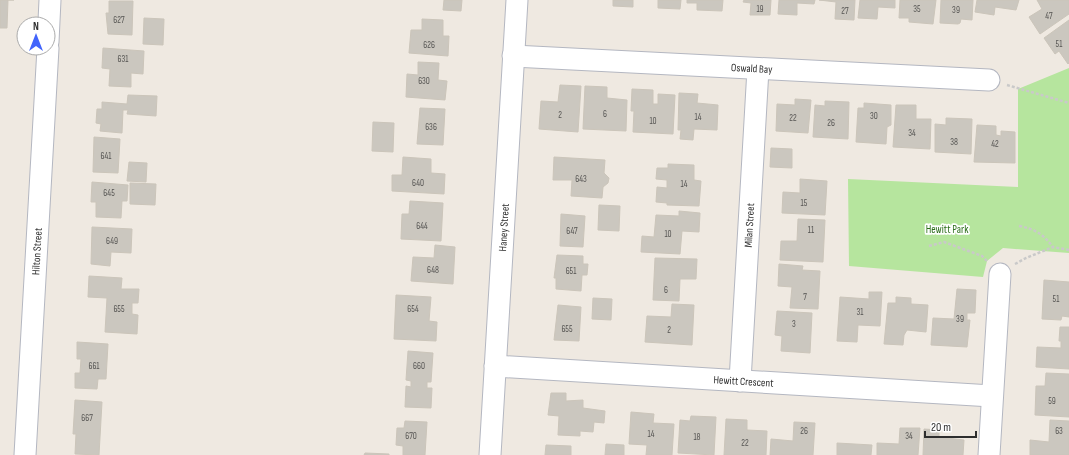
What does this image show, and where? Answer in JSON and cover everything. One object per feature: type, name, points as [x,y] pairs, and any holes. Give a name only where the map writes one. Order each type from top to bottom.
[{"type":"street","points":[[49,16],[50,0]]},
{"type":"street","name":"Haney Street","points":[[490,455],[517,0]]},
{"type":"street","name":"Hilton Street","points":[[25,455],[48,56]]},
{"type":"street","name":"Oswald Bay","points":[[513,56],[989,80]]},
{"type":"street","name":"Milan Street","points":[[740,381],[758,69]]},
{"type":"street","points":[[989,455],[1000,274]]},
{"type":"street","name":"Hewitt Crescent","points":[[495,366],[992,396]]},
{"type":"path","points":[[989,80],[1069,103]]},
{"type":"path","points":[[1019,226],[1033,229],[1045,236],[1053,246],[1068,250]]},
{"type":"path","points":[[929,246],[944,242],[982,256],[1000,274],[1026,258],[1053,246]]},
{"type":"green space","name":"Hewitt Park","points":[[1069,68],[1069,253],[1003,248],[987,261],[983,277],[849,266],[848,179],[1018,187],[1018,89]]},
{"type":"building","points":[[0,0],[8,0],[7,28],[0,28]]},
{"type":"building","points":[[444,0],[462,0],[461,11],[443,10]]},
{"type":"building","points":[[613,0],[633,0],[633,7],[613,6]]},
{"type":"building","points":[[658,0],[681,0],[680,9],[658,8]]},
{"type":"building","points":[[687,0],[723,0],[722,11],[697,10],[697,3],[687,3]]},
{"type":"building","points":[[744,0],[771,0],[770,15],[750,15],[751,3],[743,2]]},
{"type":"building","points":[[779,0],[815,0],[814,4],[797,3],[797,15],[778,14]]},
{"type":"building","points":[[819,0],[855,0],[854,20],[835,19],[836,2]]},
{"type":"building","points":[[860,0],[895,0],[895,8],[878,7],[877,19],[858,18]]},
{"type":"building","points":[[900,0],[936,0],[933,24],[909,22],[909,18],[899,18]]},
{"type":"building","points":[[941,0],[973,0],[972,20],[961,19],[960,23],[958,24],[940,23]]},
{"type":"building","points":[[977,0],[1019,0],[1016,10],[995,7],[994,15],[975,12]]},
{"type":"building","points":[[1037,0],[1069,0],[1069,14],[1040,34],[1029,17],[1042,9]]},
{"type":"building","points":[[109,1],[133,1],[132,35],[108,34],[106,13],[109,13]]},
{"type":"building","points":[[144,18],[164,19],[163,45],[143,44]]},
{"type":"building","points":[[422,19],[443,20],[443,36],[449,36],[448,56],[409,53],[411,30],[422,30]]},
{"type":"building","points":[[1069,20],[1068,64],[1059,51],[1055,54],[1044,38]]},
{"type":"building","points":[[103,48],[144,51],[143,74],[131,73],[131,87],[109,86],[110,69],[102,68]]},
{"type":"building","points":[[418,62],[439,63],[438,80],[447,81],[445,100],[406,97],[407,74],[418,75]]},
{"type":"building","points":[[560,85],[581,86],[578,132],[539,129],[541,101],[558,102]]},
{"type":"building","points":[[585,86],[607,87],[607,98],[627,100],[626,131],[583,129]]},
{"type":"building","points":[[632,89],[653,90],[653,104],[658,104],[658,94],[675,95],[673,134],[633,132],[634,111],[631,111]]},
{"type":"building","points":[[679,93],[698,94],[697,103],[718,105],[717,130],[694,129],[693,140],[680,139],[681,130],[678,130]]},
{"type":"building","points":[[128,95],[157,96],[156,116],[127,114],[128,110],[123,110],[122,133],[100,131],[101,124],[96,123],[97,109],[102,109],[102,102],[127,104]]},
{"type":"building","points":[[795,99],[811,100],[808,133],[776,131],[777,104],[795,105]]},
{"type":"building","points":[[825,101],[849,102],[848,139],[813,137],[815,105],[825,106]]},
{"type":"building","points":[[864,103],[891,105],[891,125],[887,127],[886,144],[856,142],[858,108],[864,108]]},
{"type":"building","points":[[896,105],[916,105],[916,119],[931,119],[930,149],[893,147]]},
{"type":"building","points":[[420,108],[445,109],[443,145],[417,144]]},
{"type":"building","points":[[946,118],[972,119],[971,154],[935,152],[935,124],[946,125]]},
{"type":"building","points":[[373,122],[394,123],[393,152],[372,151]]},
{"type":"building","points":[[977,125],[996,126],[996,135],[1001,136],[1001,131],[1015,132],[1015,163],[974,162]]},
{"type":"building","points":[[94,137],[120,139],[118,173],[93,172]]},
{"type":"building","points":[[771,148],[792,149],[792,168],[770,167]]},
{"type":"building","points":[[403,157],[431,159],[431,173],[445,174],[444,194],[392,191],[392,175],[402,175]]},
{"type":"building","points":[[554,157],[605,160],[604,173],[609,178],[608,183],[603,187],[602,198],[571,196],[572,180],[553,180]]},
{"type":"building","points":[[129,162],[147,163],[146,182],[127,181]]},
{"type":"building","points":[[668,164],[694,165],[694,180],[701,181],[699,206],[667,205],[667,203],[656,202],[657,187],[667,188],[667,180],[656,179],[657,168],[668,168]]},
{"type":"building","points":[[800,179],[827,181],[825,215],[782,213],[783,192],[800,193]]},
{"type":"building","points":[[92,182],[128,185],[127,201],[122,201],[121,218],[96,217],[96,202],[91,202]]},
{"type":"building","points":[[130,183],[156,184],[155,205],[130,204]]},
{"type":"building","points":[[410,201],[443,203],[441,241],[401,239],[402,214],[409,214]]},
{"type":"building","points":[[599,205],[620,206],[619,231],[598,230]]},
{"type":"building","points":[[679,211],[700,213],[699,232],[682,231],[680,254],[641,252],[642,236],[654,237],[656,215],[679,216]]},
{"type":"building","points":[[561,214],[585,216],[583,247],[560,246]]},
{"type":"building","points":[[798,219],[825,220],[823,262],[780,260],[781,241],[797,241]]},
{"type":"building","points":[[92,227],[132,229],[131,253],[111,252],[110,266],[91,264]]},
{"type":"building","points":[[435,245],[455,247],[453,284],[411,281],[413,257],[434,258]]},
{"type":"building","points":[[557,255],[583,256],[583,264],[588,264],[587,275],[582,275],[581,291],[556,289],[556,278],[554,278]]},
{"type":"building","points":[[655,258],[697,259],[696,279],[680,279],[679,301],[653,300]]},
{"type":"building","points":[[779,264],[803,266],[802,270],[820,271],[818,309],[790,308],[792,287],[778,286]]},
{"type":"building","points":[[89,276],[122,278],[121,289],[139,289],[138,303],[132,303],[132,314],[138,315],[137,334],[105,332],[107,298],[88,297]]},
{"type":"building","points":[[1044,280],[1069,282],[1069,317],[1062,316],[1061,320],[1042,319]]},
{"type":"building","points":[[957,289],[976,290],[975,313],[967,313],[967,320],[970,320],[967,347],[931,345],[933,318],[954,319]]},
{"type":"building","points":[[869,292],[882,292],[880,326],[858,325],[857,342],[837,341],[840,297],[869,299]]},
{"type":"building","points":[[396,295],[431,297],[429,321],[437,322],[436,341],[394,339]]},
{"type":"building","points":[[896,297],[911,298],[911,304],[928,305],[926,332],[907,330],[904,335],[903,345],[884,344],[888,303],[896,303]]},
{"type":"building","points":[[593,298],[612,299],[611,320],[592,319]]},
{"type":"building","points":[[672,304],[694,305],[692,345],[645,342],[647,316],[671,317]]},
{"type":"building","points":[[558,305],[581,307],[579,341],[554,340]]},
{"type":"building","points":[[777,311],[812,313],[810,353],[781,351],[782,336],[775,335]]},
{"type":"building","points":[[1060,327],[1069,327],[1069,369],[1036,367],[1037,347],[1061,348],[1061,341],[1059,341]]},
{"type":"building","points":[[77,342],[108,344],[106,379],[98,379],[97,389],[75,388],[75,373],[80,373],[81,359],[77,359]]},
{"type":"building","points":[[408,351],[433,353],[431,382],[427,382],[427,388],[432,388],[431,408],[405,407],[406,386],[411,387],[411,381],[406,380]]},
{"type":"building","points":[[1046,373],[1069,374],[1069,417],[1035,415],[1036,386],[1045,386]]},
{"type":"building","points":[[551,393],[566,393],[566,401],[583,400],[583,408],[605,411],[604,423],[594,422],[593,432],[580,431],[580,436],[558,435],[559,416],[548,415]]},
{"type":"building","points":[[75,400],[102,402],[99,455],[75,454],[76,434],[73,434]]},
{"type":"building","points":[[631,412],[654,414],[653,423],[674,424],[672,455],[646,455],[647,445],[629,444]]},
{"type":"building","points":[[691,416],[716,417],[714,455],[678,453],[680,420],[690,421]]},
{"type":"building","points":[[726,419],[747,420],[747,430],[767,431],[766,455],[724,455]]},
{"type":"building","points":[[1050,420],[1069,421],[1069,455],[1030,455],[1030,440],[1049,442]]},
{"type":"building","points":[[405,421],[427,422],[425,455],[403,455],[403,446],[396,445],[397,428],[404,428]]},
{"type":"building","points":[[794,422],[815,423],[813,455],[770,455],[771,439],[793,441]]},
{"type":"building","points":[[900,428],[920,428],[918,455],[877,455],[877,443],[899,444]]},
{"type":"building","points":[[924,429],[939,430],[939,437],[964,440],[963,455],[923,455]]},
{"type":"building","points":[[837,443],[872,445],[871,455],[837,455]]},
{"type":"building","points":[[606,444],[624,445],[624,455],[605,455]]},
{"type":"building","points":[[546,445],[571,446],[571,455],[545,455]]},
{"type":"building","points":[[365,453],[389,454],[389,455],[364,455]]}]
